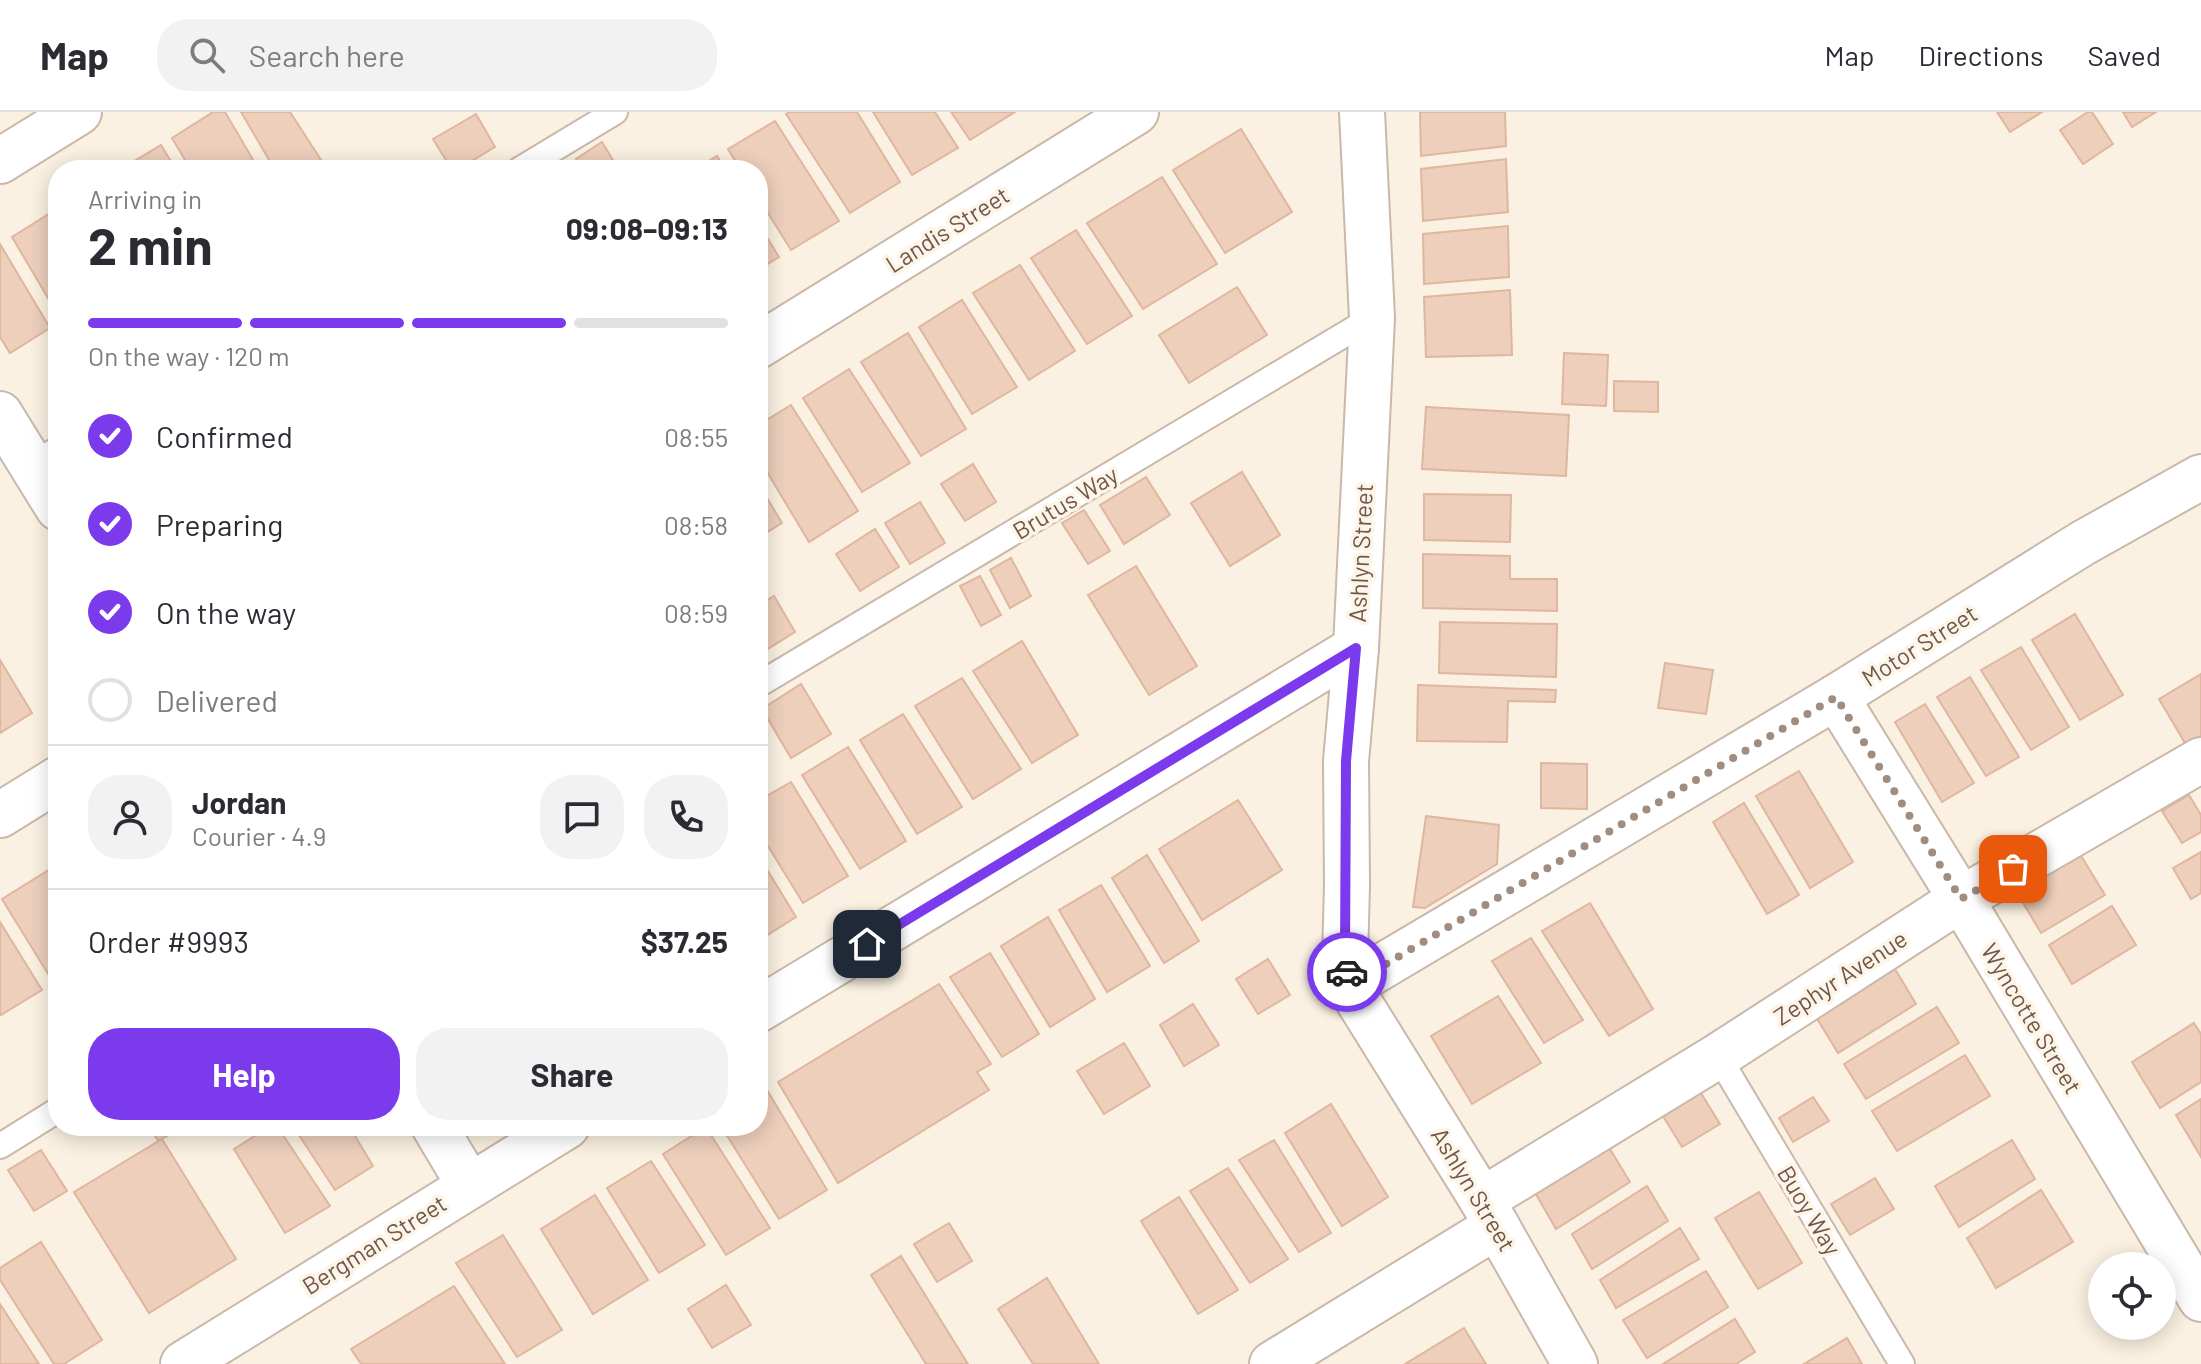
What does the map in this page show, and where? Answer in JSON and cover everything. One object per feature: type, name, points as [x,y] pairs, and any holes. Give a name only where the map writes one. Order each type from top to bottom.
[{"type":"street","points":[[0,161],[79,112]]},
{"type":"street","name":"Landis Street","points":[[768,340],[1136,112]]},
{"type":"street","name":"Ashlyn Street","points":[[1362,112],[1372,318],[1356,648],[1346,761],[1345,958],[1349,986],[1490,1213],[1575,1364]]},
{"type":"street","points":[[0,414],[45,457]]},
{"type":"street","name":"Motor Street","points":[[1349,986],[1836,697],[2083,543],[2201,477]]},
{"type":"street","points":[[768,1004],[1356,648]]},
{"type":"street","name":"Wyncotte Street","points":[[1836,697],[2201,1299]]},
{"type":"street","name":"Zephyr Avenue","points":[[1272,1364],[1718,1056],[1961,899],[2200,763]]},
{"type":"street","points":[[0,815],[48,785]]},
{"type":"street","points":[[440,1136],[469,1185]]},
{"type":"street","name":"Bergman Street","points":[[183,1364],[550,1136]]},
{"type":"lane","points":[[536,160],[615,112]]},
{"type":"lane","name":"Brutus Way","points":[[768,679],[1372,318]]},
{"type":"lane","name":"Buoy Way","points":[[1718,1056],[1902,1364]]},
{"type":"lane","points":[[0,1146],[48,1116]]},
{"type":"building","points":[[213,112],[225,112],[253,160],[185,160],[172,138]]},
{"type":"building","points":[[241,112],[290,112],[321,160],[269,160]]},
{"type":"building","points":[[857,112],[900,182],[850,213],[786,114]]},
{"type":"building","points":[[873,112],[935,112],[958,148],[912,175]]},
{"type":"building","points":[[951,112],[1015,112],[970,140]]},
{"type":"building","points":[[1420,112],[1505,112],[1506,146],[1421,156]]},
{"type":"building","points":[[1997,112],[2042,112],[2010,132]]},
{"type":"building","points":[[2092,112],[2113,144],[2083,164],[2060,130]]},
{"type":"building","points":[[2123,112],[2156,112],[2132,127]]},
{"type":"building","points":[[476,114],[495,147],[474,160],[446,160],[433,139]]},
{"type":"building","points":[[775,121],[839,221],[791,250],[768,213],[768,160],[735,160],[728,149]]},
{"type":"building","points":[[1241,129],[1292,212],[1225,253],[1173,170]]},
{"type":"building","points":[[602,142],[613,160],[577,160]]},
{"type":"building","points":[[161,145],[170,160],[136,160]]},
{"type":"building","points":[[1506,159],[1508,212],[1423,221],[1421,169]]},
{"type":"building","points":[[1162,177],[1217,264],[1143,309],[1087,223]]},
{"type":"building","points":[[48,214],[48,298],[12,237]]},
{"type":"building","points":[[1508,226],[1509,277],[1424,284],[1423,234]]},
{"type":"building","points":[[1076,230],[1132,316],[1087,344],[1031,258]]},
{"type":"building","points":[[768,239],[779,257],[768,264]]},
{"type":"building","points":[[0,244],[48,329],[10,353],[0,337]]},
{"type":"building","points":[[1020,265],[1075,351],[1029,380],[973,293]]},
{"type":"building","points":[[1237,287],[1267,335],[1189,383],[1159,335]]},
{"type":"building","points":[[1510,290],[1512,355],[1426,357],[1424,297]]},
{"type":"building","points":[[962,300],[1017,387],[972,414],[919,327]]},
{"type":"building","points":[[908,333],[966,429],[921,456],[861,362]]},
{"type":"building","points":[[1564,353],[1608,355],[1606,406],[1562,404]]},
{"type":"building","points":[[849,369],[910,463],[862,492],[803,398]]},
{"type":"building","points":[[1614,381],[1658,382],[1658,412],[1614,411]]},
{"type":"building","points":[[791,405],[858,511],[809,542],[768,474],[768,419]]},
{"type":"building","points":[[1426,407],[1569,415],[1566,476],[1422,469]]},
{"type":"building","points":[[973,464],[996,502],[965,521],[941,484]]},
{"type":"building","points":[[1242,472],[1280,535],[1230,566],[1191,503]]},
{"type":"building","points":[[1146,477],[1170,515],[1124,544],[1100,505]]},
{"type":"building","points":[[1424,494],[1511,495],[1510,542],[1424,540]]},
{"type":"building","points":[[768,500],[782,523],[768,532]]},
{"type":"building","points":[[920,502],[945,543],[910,564],[885,523]]},
{"type":"building","points":[[1084,510],[1110,551],[1088,564],[1062,523]]},
{"type":"building","points":[[875,529],[899,567],[860,591],[836,554]]},
{"type":"building","points":[[1423,554],[1510,556],[1510,579],[1557,579],[1557,611],[1423,608]]},
{"type":"building","points":[[1011,558],[1031,596],[1010,608],[990,570]]},
{"type":"building","points":[[1136,566],[1197,666],[1149,695],[1088,595]]},
{"type":"building","points":[[980,576],[1001,615],[981,626],[960,586]]},
{"type":"building","points":[[774,596],[795,632],[768,649],[768,600]]},
{"type":"building","points":[[2075,614],[2123,695],[2080,720],[2032,640]]},
{"type":"building","points":[[1440,622],[1557,624],[1556,677],[1439,673]]},
{"type":"building","points":[[1022,641],[1078,735],[1032,763],[973,671]]},
{"type":"building","points":[[2021,647],[2069,727],[2031,750],[1981,670]]},
{"type":"building","points":[[0,660],[32,713],[0,733]]},
{"type":"building","points":[[1665,663],[1713,670],[1706,714],[1658,708]]},
{"type":"building","points":[[2201,674],[2201,740],[2188,748],[2159,699]]},
{"type":"building","points":[[1970,677],[2019,757],[1986,776],[1937,697]]},
{"type":"building","points":[[962,678],[1021,769],[973,799],[915,706]]},
{"type":"building","points":[[801,684],[831,734],[791,758],[768,719],[768,705]]},
{"type":"building","points":[[1418,685],[1556,690],[1555,702],[1508,701],[1507,742],[1417,741]]},
{"type":"building","points":[[1925,704],[1974,783],[1942,802],[1895,722]]},
{"type":"building","points":[[903,714],[962,807],[917,834],[860,740]]},
{"type":"building","points":[[848,747],[906,841],[860,869],[802,775]]},
{"type":"building","points":[[1541,763],[1587,764],[1587,809],[1541,808]]},
{"type":"building","points":[[1799,771],[1853,862],[1810,888],[1756,796]]},
{"type":"building","points":[[791,782],[848,876],[803,903],[768,846],[768,795]]},
{"type":"building","points":[[2189,795],[2201,815],[2201,832],[2182,843],[2162,811]]},
{"type":"building","points":[[1238,800],[1282,870],[1202,920],[1159,849]]},
{"type":"building","points":[[1744,803],[1799,895],[1767,914],[1713,822]]},
{"type":"building","points":[[1426,816],[1499,825],[1497,864],[1425,908],[1413,907]]},
{"type":"building","points":[[2075,846],[2105,895],[2041,933],[2012,884]]},
{"type":"building","points":[[2201,852],[2201,893],[2191,899],[2173,868]]},
{"type":"building","points":[[1147,855],[1199,941],[1164,963],[1112,878]]},
{"type":"building","points":[[48,870],[48,974],[2,899]]},
{"type":"building","points":[[768,871],[796,917],[768,935]]},
{"type":"building","points":[[1101,885],[1150,966],[1107,992],[1059,910]]},
{"type":"building","points":[[1590,903],[1653,1009],[1609,1036],[1542,931]]},
{"type":"building","points":[[2112,906],[2136,945],[2072,984],[2049,945]]},
{"type":"building","points":[[1048,917],[1095,999],[1050,1027],[1001,946]]},
{"type":"building","points":[[0,922],[42,990],[1,1015],[0,1014]]},
{"type":"building","points":[[1531,938],[1583,1020],[1544,1043],[1492,961]]},
{"type":"building","points":[[990,953],[1039,1034],[1002,1057],[950,977]]},
{"type":"building","points":[[1268,959],[1290,995],[1258,1014],[1236,979]]},
{"type":"building","points":[[1895,969],[1916,1004],[1838,1053],[1816,1017]]},
{"type":"building","points":[[939,984],[991,1064],[977,1072],[989,1090],[838,1183],[778,1082]]},
{"type":"building","points":[[1498,996],[1541,1063],[1472,1104],[1431,1036]]},
{"type":"building","points":[[1193,1004],[1219,1045],[1184,1066],[1160,1025]]},
{"type":"building","points":[[1937,1007],[1959,1043],[1866,1099],[1844,1064]]},
{"type":"building","points":[[2194,1023],[2201,1034],[2201,1082],[2160,1108],[2132,1062]]},
{"type":"building","points":[[1124,1043],[1150,1086],[1104,1114],[1077,1071]]},
{"type":"building","points":[[1965,1055],[1990,1096],[1897,1151],[1872,1111]]},
{"type":"building","points":[[1696,1085],[1720,1124],[1682,1147],[1658,1108]]},
{"type":"building","points":[[768,1092],[827,1190],[779,1219],[727,1136],[768,1136]]},
{"type":"building","points":[[1813,1097],[1829,1121],[1793,1142],[1779,1118]]},
{"type":"building","points":[[2201,1099],[2201,1157],[2176,1115]]},
{"type":"building","points":[[1331,1104],[1388,1197],[1342,1226],[1285,1133]]},
{"type":"building","points":[[254,1136],[284,1136],[330,1206],[285,1233],[234,1149]]},
{"type":"building","points":[[300,1136],[355,1136],[373,1166],[335,1190]]},
{"type":"building","points":[[692,1136],[712,1136],[770,1228],[726,1255],[663,1154]]},
{"type":"building","points":[[162,1139],[236,1259],[149,1313],[74,1192]]},
{"type":"building","points":[[1274,1140],[1331,1233],[1299,1252],[1239,1160]]},
{"type":"building","points":[[2012,1140],[2035,1179],[1959,1227],[1935,1186]]},
{"type":"building","points":[[1607,1144],[1630,1182],[1556,1229],[1533,1189]]},
{"type":"building","points":[[41,1150],[67,1191],[34,1211],[8,1170]]},
{"type":"building","points":[[651,1161],[705,1245],[659,1273],[607,1188]]},
{"type":"building","points":[[1228,1168],[1288,1259],[1250,1283],[1190,1191]]},
{"type":"building","points":[[1875,1178],[1894,1209],[1850,1235],[1831,1204]]},
{"type":"building","points":[[1647,1186],[1668,1221],[1592,1269],[1572,1234]]},
{"type":"building","points":[[2041,1190],[2073,1242],[1996,1288],[1967,1238]]},
{"type":"building","points":[[1759,1192],[1802,1263],[1758,1289],[1715,1218]]},
{"type":"building","points":[[595,1195],[648,1280],[593,1314],[541,1229]]},
{"type":"building","points":[[1179,1197],[1238,1290],[1198,1314],[1141,1221]]},
{"type":"building","points":[[949,1223],[972,1261],[937,1282],[914,1244]]},
{"type":"building","points":[[1680,1228],[1699,1259],[1616,1308],[1600,1280]]},
{"type":"building","points":[[503,1235],[562,1330],[517,1357],[456,1263]]},
{"type":"building","points":[[41,1242],[102,1340],[64,1364],[54,1364],[0,1280],[0,1268]]},
{"type":"building","points":[[901,1256],[968,1364],[926,1364],[871,1275]]},
{"type":"building","points":[[1706,1271],[1728,1307],[1647,1358],[1623,1320]]},
{"type":"building","points":[[1047,1278],[1099,1364],[1033,1364],[998,1309]]},
{"type":"building","points":[[726,1285],[751,1325],[712,1348],[688,1309]]},
{"type":"building","points":[[454,1286],[505,1364],[361,1364],[351,1349]]},
{"type":"building","points":[[0,1304],[39,1364],[0,1364]]},
{"type":"building","points":[[1735,1319],[1755,1352],[1736,1364],[1663,1364]]},
{"type":"building","points":[[1464,1328],[1486,1364],[1405,1364]]},
{"type":"building","points":[[1847,1338],[1862,1364],[1804,1364]]},
{"type":"way so far","points":[[1347,972],[1349,986],[1836,697],[1961,899],[2013,869]]},
{"type":"route","points":[[867,944],[1356,648],[1346,761],[1347,972]]}]
